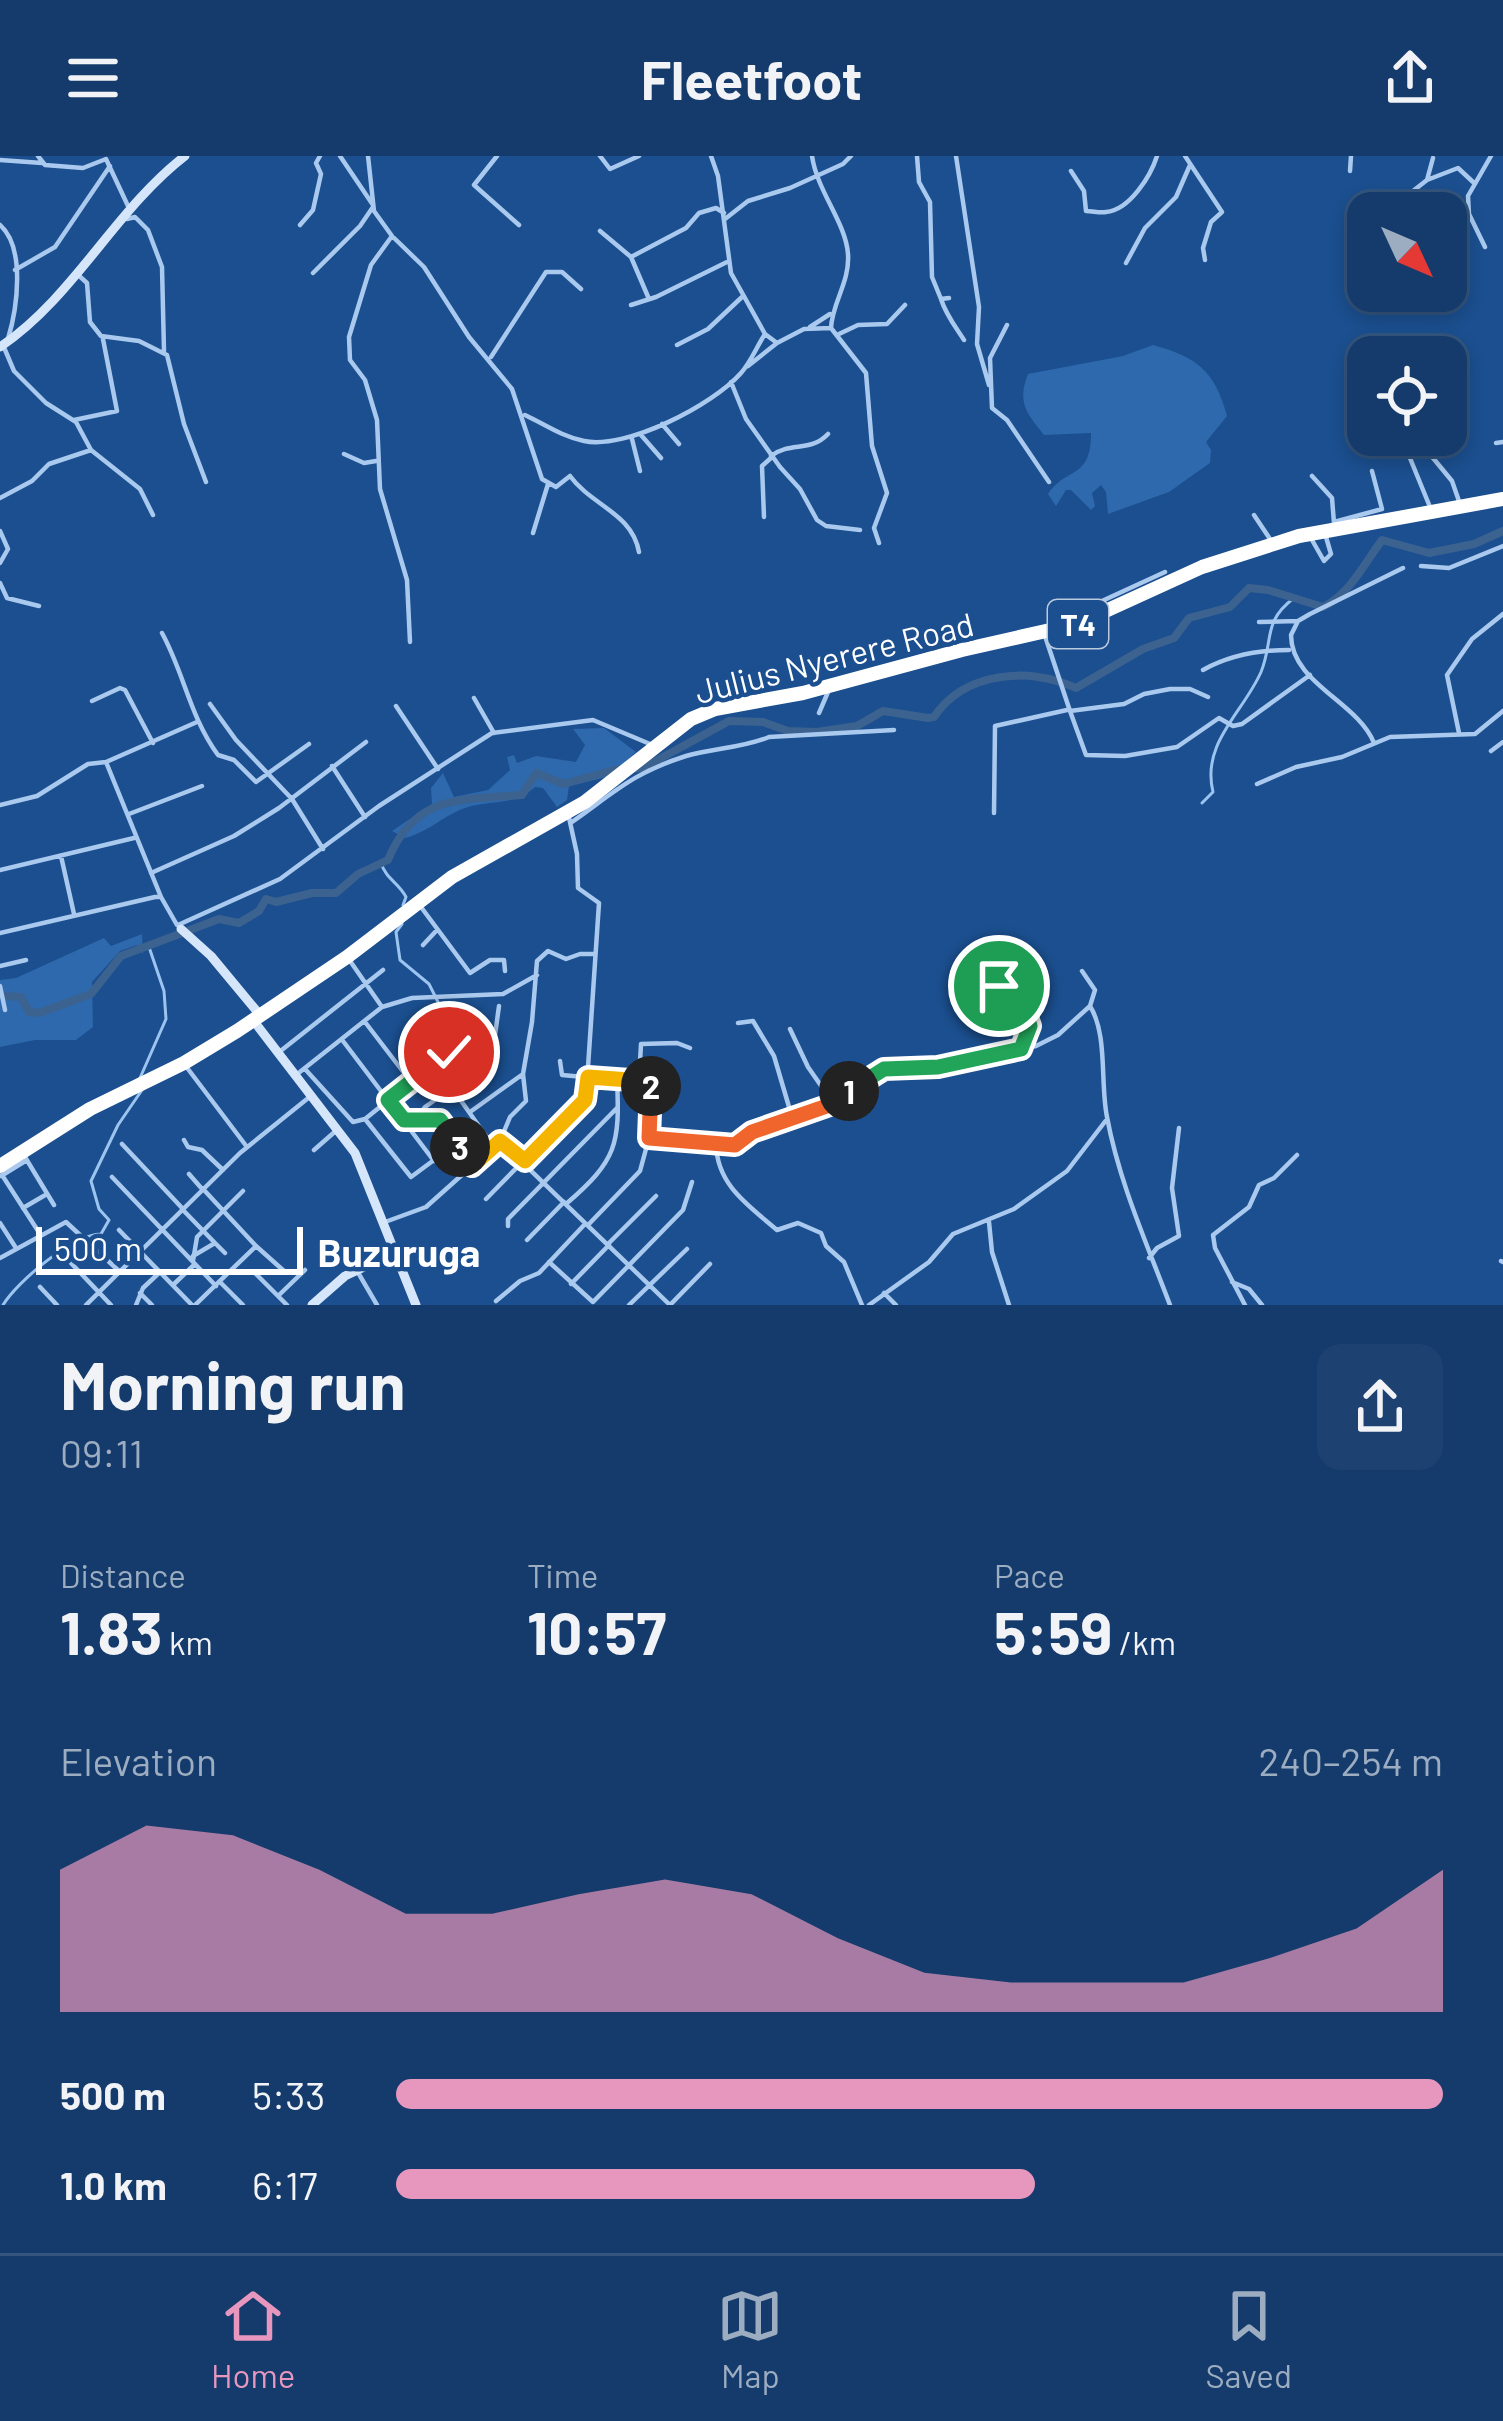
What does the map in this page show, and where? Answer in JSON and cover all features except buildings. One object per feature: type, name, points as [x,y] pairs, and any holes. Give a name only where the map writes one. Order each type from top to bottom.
[{"type":"highway","name":"Julius Nyerere Road","points":[[1,1173],[89,1109],[184,1063],[256,1018],[474,864],[570,818],[681,724],[715,709],[830,687],[1077,624],[1165,574],[1326,529],[1375,517],[1503,499]]},
{"type":"street","points":[[38,156],[42,164]]},
{"type":"street","points":[[3,345],[32,323],[185,156]]},
{"type":"street","points":[[300,225],[313,210],[320,156]]},
{"type":"street","points":[[340,156],[392,236],[424,268],[469,337],[512,389],[538,470],[548,484],[559,486],[570,476],[584,493],[629,524],[639,552]]},
{"type":"street","points":[[313,273],[373,206],[368,156]]},
{"type":"street","points":[[497,156],[474,185],[519,225]]},
{"type":"street","points":[[600,156],[610,169],[639,156]]},
{"type":"street","points":[[711,156],[728,262],[742,297],[765,334],[777,344]]},
{"type":"street","points":[[812,156],[815,175],[848,253],[846,280],[831,328]]},
{"type":"street","points":[[724,216],[748,201],[843,164],[851,156]]},
{"type":"street","points":[[917,156],[919,182],[930,202],[931,270],[945,299],[947,318],[962,338]]},
{"type":"street","points":[[956,156],[979,308],[977,344],[992,408],[1007,420],[1048,482]]},
{"type":"street","points":[[1071,172],[1084,191],[1086,211],[1108,212],[1146,181],[1157,156]]},
{"type":"street","points":[[1185,156],[1222,212],[1211,222],[1204,260]]},
{"type":"street","points":[[1350,171],[1351,156]]},
{"type":"street","points":[[1485,247],[1468,212],[1468,192],[1491,156]]},
{"type":"street","points":[[1427,180],[1433,158]]},
{"type":"street","points":[[0,160],[83,168],[107,161]]},
{"type":"street","points":[[107,161],[130,211]]},
{"type":"street","points":[[15,270],[55,247],[107,161]]},
{"type":"street","points":[[1126,263],[1145,228],[1180,190],[1190,165]]},
{"type":"street","points":[[1413,191],[1458,168],[1473,182]]},
{"type":"street","points":[[631,257],[686,228],[699,213],[716,208],[724,216]]},
{"type":"street","points":[[122,221],[135,217],[148,230],[160,262],[164,352]]},
{"type":"street","points":[[0,225],[10,237],[15,270],[18,305],[3,345],[14,371],[74,420],[92,450],[133,482],[153,515]]},
{"type":"street","points":[[600,231],[631,257],[649,299]]},
{"type":"street","points":[[392,236],[371,265],[349,338],[350,360],[365,380],[377,420],[380,488],[407,580],[410,642]]},
{"type":"street","points":[[631,305],[728,262]]},
{"type":"street","points":[[490,359],[546,272],[557,269],[581,289]]},
{"type":"street","points":[[74,420],[118,411],[106,366],[108,355],[90,322],[87,283],[76,273]]},
{"type":"street","points":[[676,345],[708,329],[742,297]]},
{"type":"street","points":[[839,334],[858,326],[887,324],[905,305]]},
{"type":"street","points":[[523,414],[557,434],[585,442],[632,439],[731,382],[777,344],[833,312]]},
{"type":"street","points":[[989,385],[991,354],[1007,325]]},
{"type":"street","points":[[810,328],[831,328],[839,334],[866,373],[872,446],[887,493],[874,528],[879,543]]},
{"type":"street","points":[[744,370],[765,334]]},
{"type":"street","points":[[101,336],[139,340],[164,352],[186,432],[206,482]]},
{"type":"street","points":[[731,382],[743,415],[822,525],[860,530]]},
{"type":"street","points":[[662,424],[679,443]]},
{"type":"street","points":[[764,517],[762,470],[772,457],[784,447],[816,446],[828,434]]},
{"type":"street","points":[[641,435],[661,458]]},
{"type":"street","points":[[632,439],[640,471]]},
{"type":"street","points":[[0,498],[32,481],[49,464],[92,450]]},
{"type":"street","points":[[344,454],[364,463],[376,461]]},
{"type":"street","points":[[1409,456],[1431,512]]},
{"type":"street","points":[[1432,456],[1450,478],[1460,503]]},
{"type":"street","points":[[1372,471],[1384,503],[1375,517]]},
{"type":"street","points":[[1312,476],[1332,498],[1326,529]]},
{"type":"street","points":[[533,533],[548,484]]},
{"type":"street","points":[[1254,515],[1273,544]]},
{"type":"street","points":[[0,531],[8,549],[0,563]]},
{"type":"street","points":[[1421,566],[1449,568],[1503,546]]},
{"type":"street","points":[[1259,622],[1298,622],[1403,568]]},
{"type":"street","points":[[0,583],[11,600],[39,606]]},
{"type":"street","points":[[1460,733],[1447,675],[1472,639],[1503,614]]},
{"type":"street","points":[[1298,622],[1291,635],[1297,662],[1366,728],[1374,743]]},
{"type":"street","points":[[162,633],[179,663],[180,680],[197,722],[215,752],[234,760],[256,782],[309,744]]},
{"type":"street","points":[[1044,633],[1085,755],[1159,752],[1177,747],[1219,718],[1237,727],[1310,675]]},
{"type":"street","points":[[1203,670],[1224,659],[1269,649],[1292,650]]},
{"type":"street","points":[[819,713],[830,687]]},
{"type":"street","points":[[92,700],[123,689],[153,743]]},
{"type":"street","points":[[994,814],[995,725],[1124,704],[1170,689],[1190,689],[1208,697]]},
{"type":"street","points":[[475,698],[494,733]]},
{"type":"street","points":[[211,704],[236,740],[292,799],[323,849]]},
{"type":"street","points":[[396,706],[438,769]]},
{"type":"street","points":[[1257,784],[1390,737],[1478,733],[1503,711]]},
{"type":"street","points":[[182,930],[272,884],[494,733],[599,721],[653,745]]},
{"type":"street","points":[[0,806],[37,796],[88,764],[106,762],[197,722]]},
{"type":"street","points":[[486,1199],[585,1100],[599,903],[578,890],[570,818],[634,775],[688,755],[751,745],[770,737],[894,730]]},
{"type":"street","points":[[151,873],[234,836],[366,742]]},
{"type":"street","points":[[1491,751],[1503,742]]},
{"type":"street","points":[[106,762],[161,897],[182,930],[211,956],[278,1053],[353,1122],[364,1119],[460,1047]]},
{"type":"street","points":[[332,766],[365,817]]},
{"type":"street","points":[[128,814],[202,786]]},
{"type":"street","points":[[0,870],[136,837]]},
{"type":"street","points":[[61,856],[74,914]]},
{"type":"street","points":[[0,933],[161,897]]},
{"type":"street","points":[[417,903],[471,973],[493,959],[504,960],[505,971]]},
{"type":"street","points":[[423,945],[437,930]]},
{"type":"street","points":[[385,1222],[426,1207],[500,1141],[510,1117],[526,1101],[523,1074],[537,961],[548,951],[566,959],[596,955]]},
{"type":"street","points":[[347,957],[382,1007]]},
{"type":"street","points":[[0,966],[26,960]]},
{"type":"street","points":[[278,1053],[383,970]]},
{"type":"street","points":[[649,1138],[738,1145],[752,1132],[833,1102],[884,1069],[938,1067],[1054,1038],[1090,1006],[1095,990],[1082,971]]},
{"type":"street","points":[[300,1071],[382,1007],[412,998],[503,994],[537,975]]},
{"type":"street","points":[[0,986],[4,1010]]},
{"type":"street","points":[[999,986],[1006,998],[1020,998],[1030,1026],[1021,1049]]},
{"type":"street","points":[[417,1118],[423,1108],[492,1057],[499,1006]]},
{"type":"street","points":[[1090,1006],[1098,1029],[1107,1119],[1149,1258],[1170,1305]]},
{"type":"street","points":[[365,1022],[411,1082]]},
{"type":"street","points":[[738,1023],[753,1022],[768,1043],[792,1120]]},
{"type":"street","points":[[790,1029],[808,1067],[833,1102]]},
{"type":"street","points":[[342,1040],[434,1161]]},
{"type":"street","points":[[639,1081],[640,1045],[677,1043],[690,1048]]},
{"type":"street","points":[[496,1301],[549,1262],[640,1171],[649,1138],[651,1088],[647,1082],[562,1075],[560,1061]]},
{"type":"street","points":[[184,1063],[247,1147]]},
{"type":"street","points":[[300,1071],[368,1178],[416,1305]]},
{"type":"street","points":[[470,1112],[523,1074]]},
{"type":"street","points":[[527,1240],[613,1154],[617,1079]]},
{"type":"street","points":[[452,1088],[493,1146]]},
{"type":"street","points":[[86,1305],[247,1147],[312,1095]]},
{"type":"street","points":[[508,1226],[508,1219],[617,1108]]},
{"type":"street","points":[[364,1119],[410,1177],[457,1143]]},
{"type":"street","points":[[716,1144],[719,1172],[736,1195],[777,1230],[803,1224],[821,1233],[826,1246],[844,1262],[866,1305],[929,1262],[952,1234],[989,1222],[1067,1171],[1107,1119]]},
{"type":"street","points":[[404,1120],[440,1120],[472,1166]]},
{"type":"street","points":[[314,1150],[338,1129]]},
{"type":"street","points":[[1149,1258],[1179,1236],[1172,1188],[1179,1129]]},
{"type":"street","points":[[184,1140],[223,1170]]},
{"type":"street","points":[[500,1141],[670,1305],[710,1264]]},
{"type":"street","points":[[122,1144],[225,1253]]},
{"type":"street","points":[[1245,1305],[1213,1243],[1214,1235],[1250,1207],[1259,1185],[1274,1178],[1297,1155]]},
{"type":"street","points":[[25,1156],[54,1205]]},
{"type":"street","points":[[1,1173],[40,1234]]},
{"type":"street","points":[[189,1174],[284,1271]]},
{"type":"street","points":[[112,1177],[243,1305]]},
{"type":"street","points":[[549,1262],[593,1302],[686,1205],[692,1182]]},
{"type":"street","points":[[194,1260],[195,1240],[243,1191]]},
{"type":"street","points":[[23,1208],[47,1194]]},
{"type":"street","points":[[571,1285],[656,1196]]},
{"type":"street","points":[[0,1258],[66,1222],[120,1272]]},
{"type":"street","points":[[989,1222],[992,1252],[1010,1305]]},
{"type":"street","points":[[0,1223],[16,1248]]},
{"type":"street","points":[[119,1230],[197,1304],[256,1246]]},
{"type":"street","points":[[174,1284],[215,1243]]},
{"type":"street","points":[[629,1305],[686,1250]]},
{"type":"street","points":[[311,1305],[356,1269],[396,1252]]},
{"type":"street","points":[[70,1262],[111,1305]]},
{"type":"street","points":[[356,1269],[377,1305]]},
{"type":"street","points":[[278,1296],[305,1270]]},
{"type":"street","points":[[136,1305],[140,1293],[161,1271]]},
{"type":"street","points":[[256,1274],[287,1305]]},
{"type":"street","points":[[1232,1282],[1249,1289],[1262,1305]]},
{"type":"street","points":[[40,1287],[57,1305]]},
{"type":"street","points":[[140,1293],[152,1305]]},
{"type":"street","points":[[884,1293],[896,1305]]},
{"type":"shaded area","points":[[1153,345],[1192,361],[1216,387],[1227,416],[1206,442],[1210,463],[1169,492],[1108,514],[1101,485],[1092,493],[1095,506],[1091,510],[1071,490],[1066,490],[1056,506],[1048,494],[1082,466],[1091,433],[1044,435],[1025,407],[1028,374],[1123,356]]},
{"type":"shaded area","points":[[604,728],[636,752],[611,776],[569,786],[567,800],[557,807],[543,788],[535,787],[511,800],[460,810],[405,838],[392,831],[432,804],[431,788],[443,773],[454,797],[488,790],[510,770],[507,757],[514,755],[517,763],[536,756],[576,762],[585,745],[573,729]]},
{"type":"shaded area","points":[[142,934],[143,954],[137,945],[120,951],[92,982],[93,1027],[76,1040],[35,1040],[0,1047],[0,980],[16,978],[104,938],[111,946]]},
{"type":"waterway","points":[[5,996],[21,997],[29,1012],[39,1013],[91,994],[121,956],[219,919],[239,923],[259,911],[266,899],[276,902],[336,893],[358,874],[388,860],[399,838],[426,812],[459,800],[522,795],[536,773],[564,784],[614,770],[643,768],[729,721],[817,732],[857,726],[883,711],[934,717],[962,690],[999,677],[1038,677],[1076,688],[1143,649],[1174,638],[1189,618],[1230,607],[1249,588],[1323,607],[1349,586],[1382,540],[1429,553],[1474,544],[1503,531]]},
{"type":"waterway","points":[[1202,803],[1213,792],[1211,774],[1218,743],[1261,672],[1277,615],[1294,598]]},
{"type":"waterway","points":[[381,863],[406,897],[403,905]]},
{"type":"waterway","points":[[402,924],[396,932],[400,960],[429,984],[449,1024],[486,1059]]},
{"type":"waterway","points":[[140,1078],[166,1019],[164,991],[149,947]]},
{"type":"waterway","points":[[3,1305],[47,1261],[76,1242],[101,1234],[109,1220],[99,1209],[91,1181],[118,1125],[142,1090]]},
{"type":"district","name":"Buzuruga","points":[[399,1251]]},
{"type":"route","points":[[449,1052],[388,1100],[404,1120],[441,1120],[472,1166],[500,1141],[525,1161],[585,1100],[588,1077],[649,1083],[649,1138],[738,1145],[752,1132],[827,1106],[884,1069],[938,1067],[1021,1049],[1030,1029],[1023,1005],[1017,996],[1006,998],[999,986]]}]
